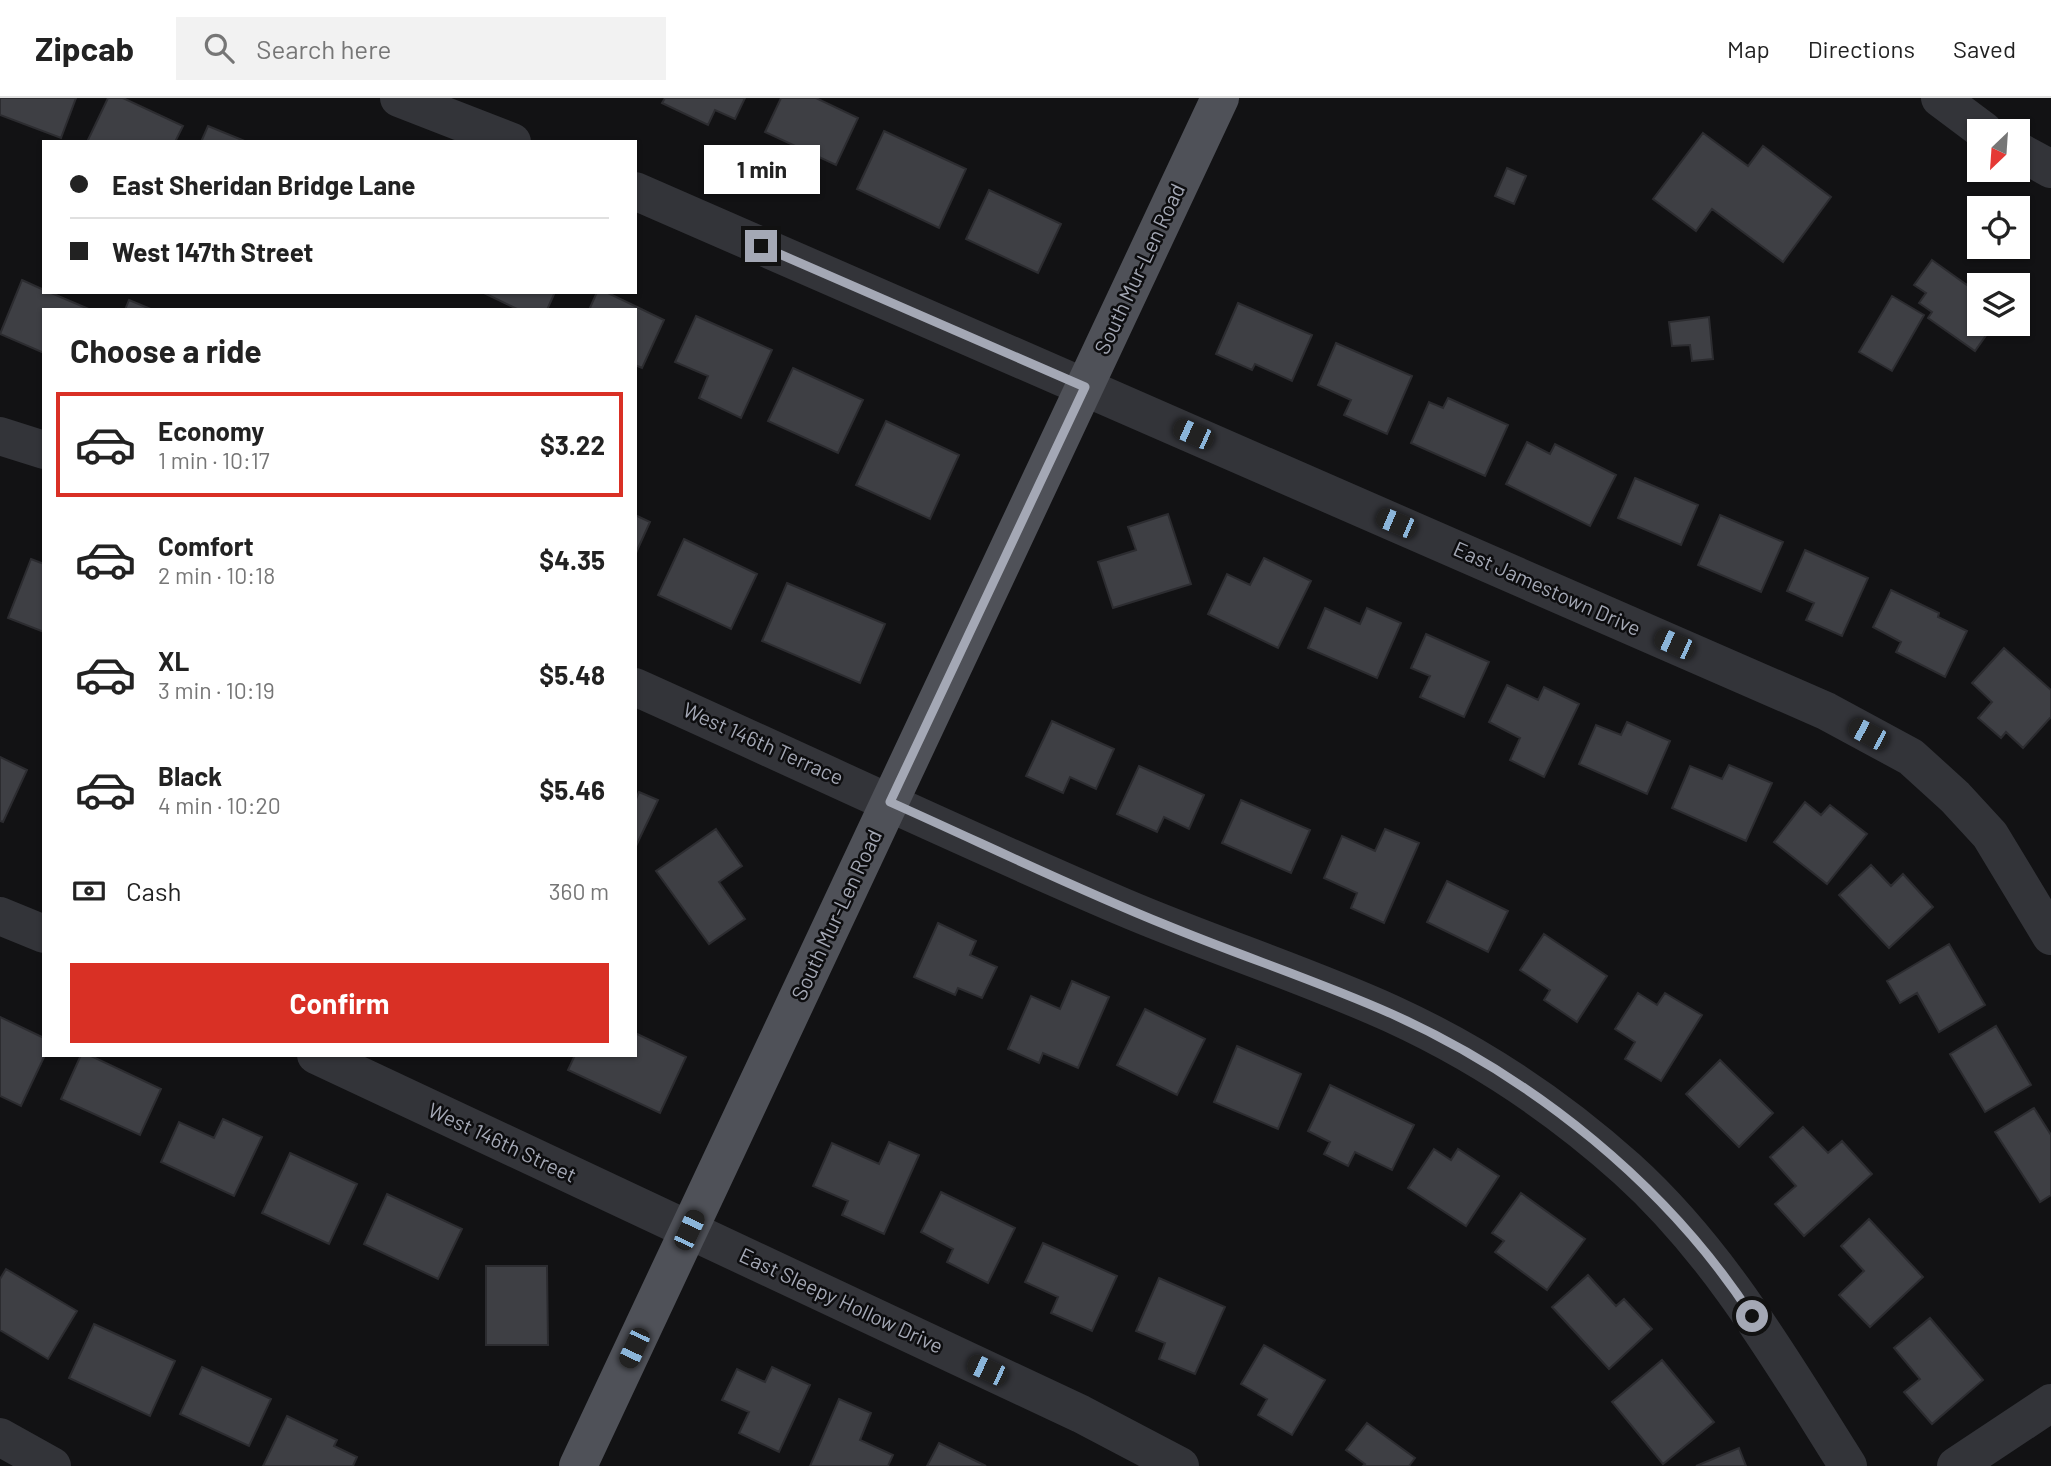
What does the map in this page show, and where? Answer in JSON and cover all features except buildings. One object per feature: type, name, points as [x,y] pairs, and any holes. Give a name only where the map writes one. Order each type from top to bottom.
[{"type":"main road","name":"South Mur-Len Road","points":[[578,1466],[1220,98]]},
{"type":"street","points":[[399,98],[507,140]]},
{"type":"street","points":[[1940,98],[1968,119]]},
{"type":"street","points":[[2030,158],[2051,169]]},
{"type":"street","name":"East Jamestown Drive","points":[[637,192],[1826,711],[1911,757],[1955,797],[1990,835],[2051,936]]},
{"type":"street","points":[[0,436],[42,449]]},
{"type":"street","name":"West 146th Terrace","points":[[637,688],[1028,866],[1154,920],[1394,1015],[1485,1063],[1550,1107],[1628,1170],[1689,1234],[1738,1295],[1848,1466]]},
{"type":"street","points":[[0,916],[42,933]]},
{"type":"street","name":"West 146th Street","points":[[320,1057],[689,1230]]},
{"type":"street","name":"East Sleepy Hollow Drive","points":[[689,1230],[1081,1414],[1180,1466]]},
{"type":"street","points":[[1956,1466],[2051,1403]]},
{"type":"street","points":[[0,1437],[52,1466]]},
{"type":"route","points":[[761,246],[1085,387],[890,802],[1028,866],[1167,925],[1394,1015],[1485,1063],[1561,1115],[1628,1170],[1689,1234],[1752,1316]]}]
